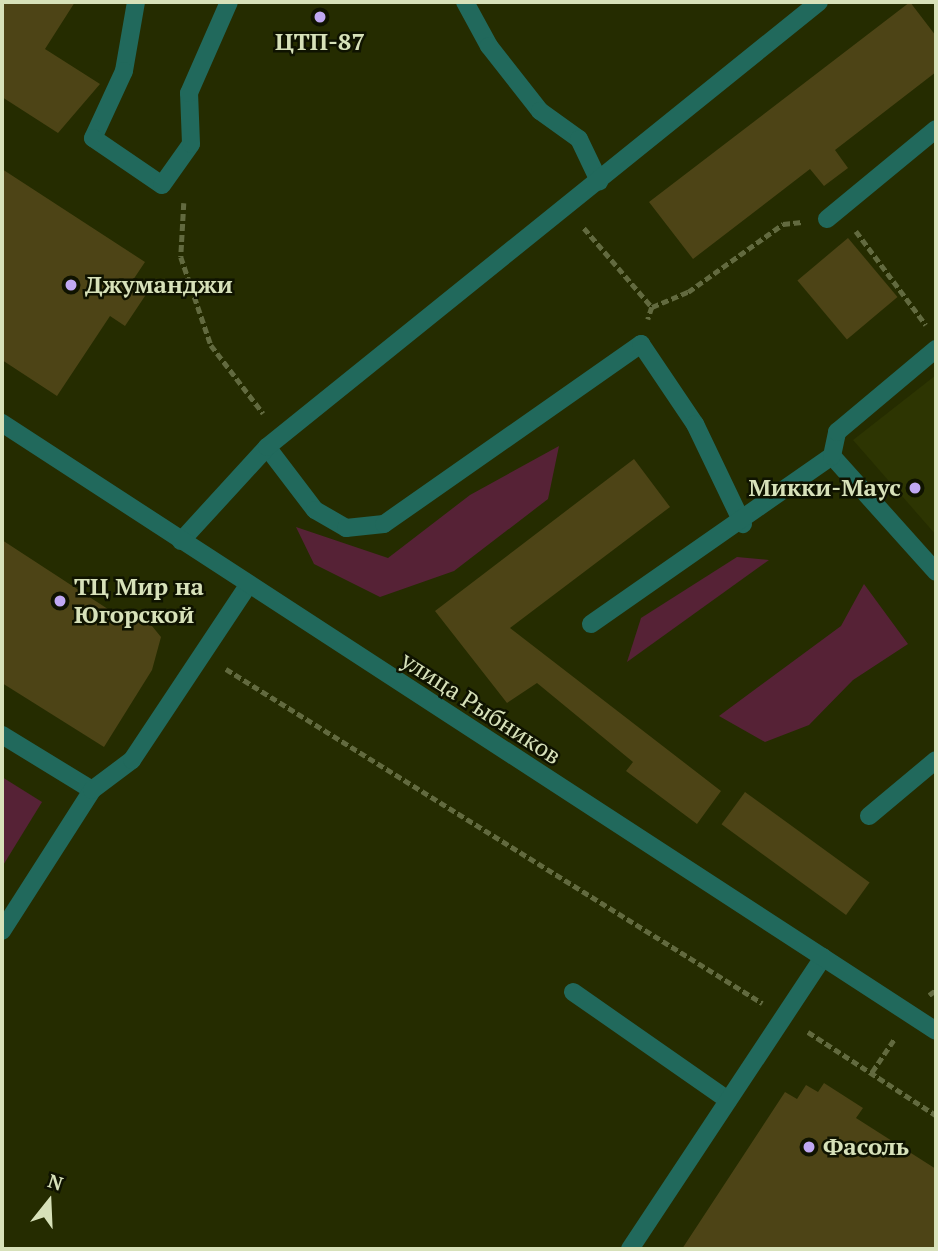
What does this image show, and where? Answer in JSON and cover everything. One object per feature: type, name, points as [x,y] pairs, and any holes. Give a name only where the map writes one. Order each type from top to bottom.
[{"type":"street","points":[[136,2],[124,71],[93,138],[162,185],[191,144],[188,93],[229,2]]},
{"type":"street","points":[[465,2],[489,46],[540,111],[579,139],[599,181]]},
{"type":"street","points":[[181,541],[274,441],[819,2]]},
{"type":"street","points":[[834,214],[936,129]]},
{"type":"street","points":[[274,441],[315,510],[346,528],[384,524],[641,344],[695,424],[743,524]]},
{"type":"street","points":[[591,624],[743,524],[832,456],[837,432],[936,349]]},
{"type":"street","name":"улица Рыбников","points":[[2,423],[247,587],[936,1031]]},
{"type":"street","points":[[832,456],[936,572]]},
{"type":"street","points":[[2,931],[92,790],[132,760],[247,587]]},
{"type":"street","points":[[2,735],[92,790]]},
{"type":"street","points":[[869,816],[936,760]]},
{"type":"street","points":[[630,1249],[823,957]]},
{"type":"street","points":[[573,992],[728,1100]]},
{"type":"path","points":[[185,195],[181,257],[211,345],[274,441]]},
{"type":"path","points":[[567,207],[652,307]]},
{"type":"path","points":[[652,307],[688,292],[783,224],[834,214],[929,329]]},
{"type":"path","points":[[641,344],[652,307]]},
{"type":"path","points":[[203,655],[936,1115]]},
{"type":"shaded area","name":"Микки-Маус","points":[[936,375],[936,535],[853,440]]},
{"type":"shaded area","points":[[559,446],[548,499],[454,571],[380,597],[314,564],[296,527],[388,558],[470,495]]},
{"type":"shaded area","points":[[737,557],[769,560],[627,662],[641,618]]},
{"type":"shaded area","points":[[864,584],[908,644],[853,680],[809,725],[765,742],[719,716],[841,626]]},
{"type":"shaded area","points":[[2,777],[42,802],[2,867]]},
{"type":"building","points":[[2,2],[75,2],[45,49],[100,84],[58,133],[2,97]]},
{"type":"building","points":[[910,2],[936,36],[936,72],[835,150],[848,168],[824,186],[810,169],[693,259],[649,202]]},
{"type":"building","name":"Джуманджи","points":[[2,169],[145,262],[133,280],[149,290],[125,326],[110,316],[57,396],[2,360]]},
{"type":"building","points":[[848,238],[897,297],[847,339],[797,280]]},
{"type":"building","points":[[634,459],[670,507],[510,628],[721,791],[697,824],[626,771],[633,762],[537,683],[507,703],[435,611]]},
{"type":"building","points":[[2,540],[117,615],[152,626],[161,637],[152,670],[104,747],[2,683]]},
{"type":"building","points":[[745,792],[870,883],[846,915],[721,824]]},
{"type":"building","points":[[824,1083],[863,1108],[856,1118],[936,1169],[936,1249],[682,1249],[785,1092],[797,1099],[806,1085],[818,1092]]},
{"type":"place","name":"ЦТП-87","points":[[320,17]]},
{"type":"place","name":"Джуманджи","points":[[71,285]]},
{"type":"place","name":"Микки-Маус","points":[[915,488]]},
{"type":"place","name":"ТЦ Мир на Югорской","points":[[60,601]]},
{"type":"place","name":"Фасоль","points":[[809,1147]]}]
